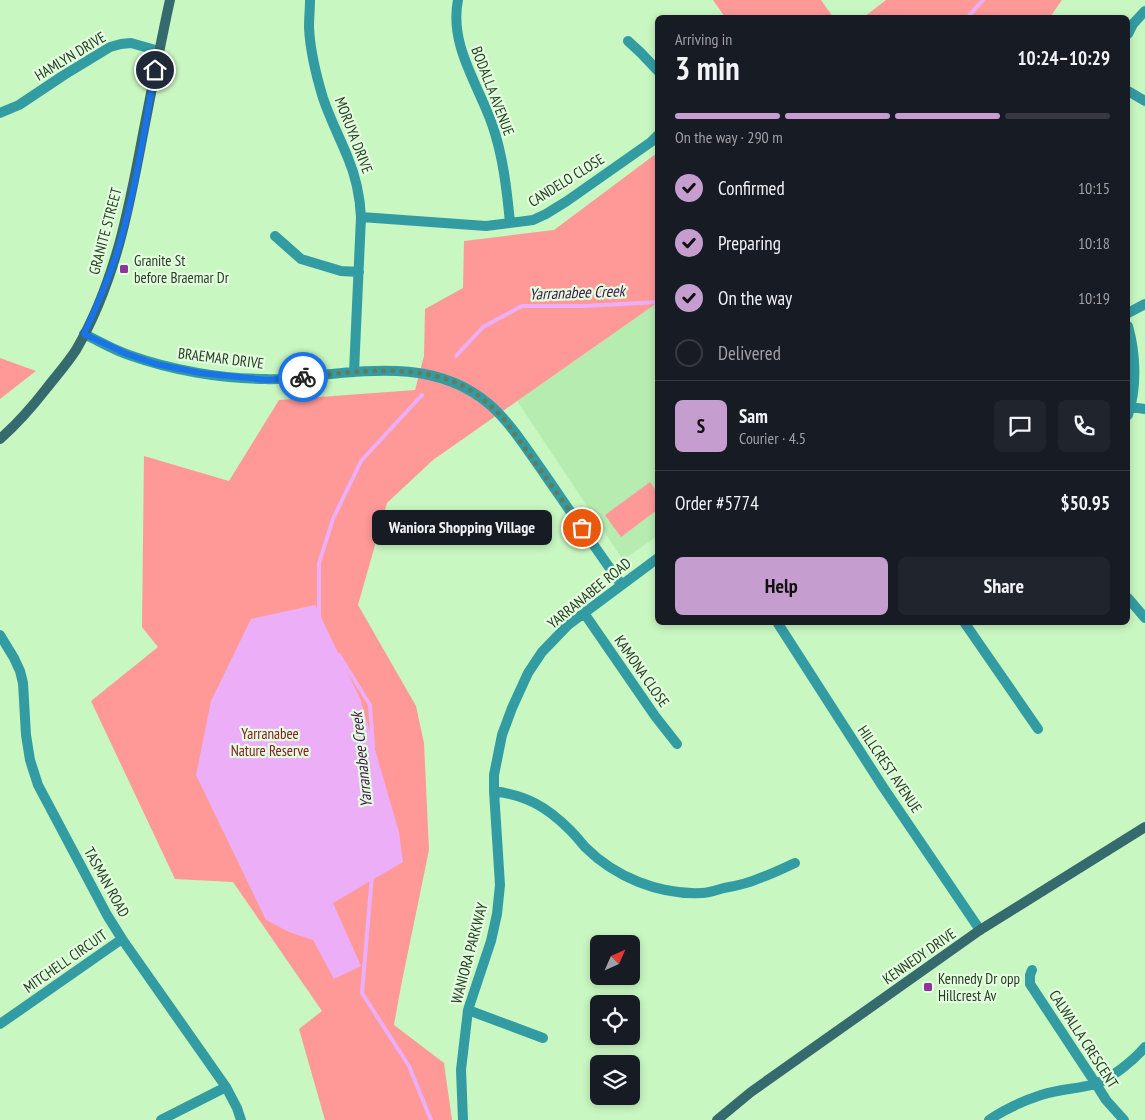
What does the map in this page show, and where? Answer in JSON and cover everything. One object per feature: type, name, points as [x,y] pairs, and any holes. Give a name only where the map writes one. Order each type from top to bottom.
[{"type":"main road","name":"GRANITE STREET","points":[[0,439],[37,401],[74,352],[103,293],[127,217],[170,0]]},
{"type":"main road","name":"KENNEDY DRIVE","points":[[718,1120],[751,1092],[980,930],[1145,827]]},
{"type":"street","name":"MORUYA DRIVE","points":[[310,0],[309,28],[315,68],[323,98],[356,179],[360,199],[361,217],[354,372]]},
{"type":"street","name":"BODALLA AVENUE","points":[[458,0],[456,25],[458,39],[497,141],[508,198],[510,223]]},
{"type":"street","points":[[1130,31],[1145,11]]},
{"type":"street","points":[[628,41],[655,67]]},
{"type":"street","name":"HAMLYN DRIVE","points":[[0,113],[19,105],[64,75],[110,48],[131,43],[159,51]]},
{"type":"street","points":[[1130,92],[1145,101]]},
{"type":"street","name":"CANDELO CLOSE","points":[[361,217],[486,226],[532,220],[567,201],[655,139]]},
{"type":"street","points":[[275,236],[301,259],[341,271],[359,272]]},
{"type":"street","points":[[1130,312],[1145,304]]},
{"type":"street","name":"BRAEMAR DRIVE","points":[[84,334],[127,354],[156,364],[200,373],[267,380],[354,372],[407,371],[444,378],[459,384],[490,404],[504,419],[621,584]]},
{"type":"street","points":[[1130,334],[1133,356],[1133,392],[1130,406]]},
{"type":"street","points":[[1130,411],[1145,409]]},
{"type":"street","name":"YARRANABEE ROAD","points":[[502,735],[528,673],[542,652],[568,625],[655,560]]},
{"type":"street","points":[[1130,600],[1145,618]]},
{"type":"street","name":"KAMONA CLOSE","points":[[584,612],[655,716],[677,744]]},
{"type":"street","name":"HILLCREST AVENUE","points":[[779,625],[883,787],[980,930]]},
{"type":"street","points":[[966,625],[1038,729]]},
{"type":"street","name":"TASMAN ROAD","points":[[0,635],[20,671],[23,683],[26,735],[30,760],[38,785],[107,916],[226,1086],[241,1120]]},
{"type":"street","name":"WANIORA PARKWAY","points":[[463,1120],[461,1070],[468,1010],[491,941],[497,914],[500,885],[494,774],[502,735]]},
{"type":"street","points":[[494,791],[521,796],[536,803],[556,817],[586,848],[613,869],[637,882],[661,889],[703,893],[760,879],[795,863]]},
{"type":"street","name":"MITCHELL CIRCUIT","points":[[0,1024],[122,939]]},
{"type":"street","name":"CALWALLA CRESCENT","points":[[1032,970],[1030,984],[1106,1100],[1124,1120]]},
{"type":"street","points":[[468,1010],[542,1038]]},
{"type":"street","points":[[989,1120],[1004,1110],[1042,1095],[1096,1084],[1110,1077],[1145,1048]]},
{"type":"street","points":[[161,1120],[226,1086]]},
{"type":"shaded area","points":[[655,304],[655,537],[623,560],[517,401]]},
{"type":"green space","points":[[713,0],[821,0],[832,15],[724,15]]},
{"type":"green space","points":[[886,0],[1062,0],[1051,15],[867,15]]},
{"type":"green space","name":"Yarranabee Nature Reserve","points":[[655,154],[655,304],[433,460],[387,503],[358,605],[416,706],[424,743],[429,850],[394,1025],[444,1063],[452,1120],[325,1120],[299,1029],[322,1011],[233,882],[175,879],[91,701],[158,647],[142,627],[144,456],[229,481],[279,400],[415,390],[424,356],[425,309],[463,288],[464,241],[554,230]]},
{"type":"green space","points":[[0,358],[36,371],[0,399]]},
{"type":"green space","points":[[650,482],[655,489],[655,512],[621,537],[605,515]]},
{"type":"water","points":[[315,605],[360,698],[399,832],[403,862],[333,903],[361,966],[334,979],[313,940],[289,932],[266,920],[196,775],[211,701],[251,619]]},
{"type":"waterway","name":"Yarranabee Creek","points":[[970,15],[983,0]]},
{"type":"waterway","name":"Yarranabee Creek","points":[[456,356],[483,327],[522,306],[585,306],[655,302]]},
{"type":"waterway","name":"Yarranabee Creek","points":[[319,619],[319,563],[333,519],[361,461],[422,395]]},
{"type":"waterway","name":"Yarranabee Creek","points":[[339,655],[370,705],[373,747]]},
{"type":"waterway","name":"Yarranabee Creek","points":[[372,875],[362,993],[409,1066],[431,1120]]},
{"type":"way so far","points":[[303,377],[354,372],[407,371],[444,378],[459,384],[490,404],[504,419],[582,528]]},
{"type":"place","name":"Granite St before Braemar Dr","points":[[124,269]]},
{"type":"place","name":"Waniora Shopping Village","points":[[582,528]]},
{"type":"place","name":"Kennedy Dr opp Hillcrest Av","points":[[928,987]]},
{"type":"route","points":[[155,70],[127,217],[103,293],[84,334],[127,354],[156,364],[200,373],[267,380],[303,377]]}]
